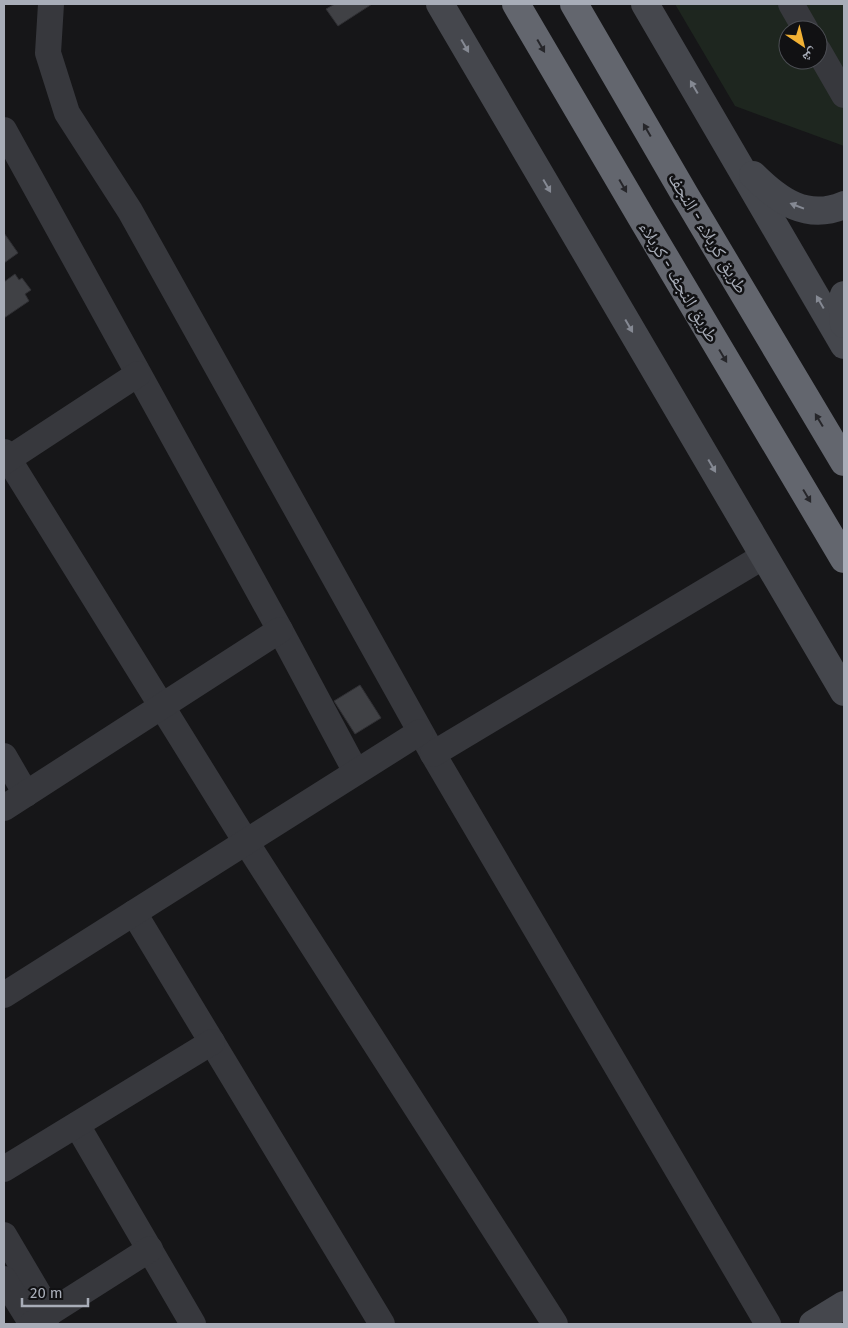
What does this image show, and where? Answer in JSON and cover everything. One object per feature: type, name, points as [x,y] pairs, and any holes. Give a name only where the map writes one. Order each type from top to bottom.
[{"type":"highway","name":"طريق النجف - کربلاء","points":[[516,4],[844,559]]},
{"type":"highway","name":"طريق کربلاء - النجف","points":[[574,4],[844,462]]},
{"type":"main road","points":[[440,4],[844,692]]},
{"type":"main road","points":[[645,4],[844,345]]},
{"type":"main road","points":[[708,112],[740,159],[767,188],[782,200],[809,210],[823,212],[844,205]]},
{"type":"main road","points":[[844,295],[842,301],[844,324]]},
{"type":"main road","points":[[813,1324],[844,1305]]},
{"type":"street","points":[[51,4],[48,53],[67,113],[130,211],[427,743],[768,1324]]},
{"type":"street","points":[[791,4],[800,20]]},
{"type":"street","points":[[828,67],[844,95]]},
{"type":"street","points":[[4,130],[280,630],[356,772]]},
{"type":"street","points":[[138,374],[5,458],[246,842],[555,1324]]},
{"type":"street","points":[[4,995],[356,772],[427,743],[764,556]]},
{"type":"street","points":[[4,808],[280,630]]},
{"type":"street","points":[[4,756],[26,794]]},
{"type":"street","points":[[134,913],[382,1324]]},
{"type":"street","points":[[4,1169],[212,1042]]},
{"type":"street","points":[[76,1125],[193,1324]]},
{"type":"street","points":[[4,1235],[10,1274],[38,1321],[150,1249]]},
{"type":"shaded area","points":[[675,4],[844,4],[844,146],[735,106]]},
{"type":"building","points":[[335,4],[372,4],[338,26],[326,9]]},
{"type":"building","points":[[4,233],[18,253],[4,263]]},
{"type":"building","points":[[15,274],[19,280],[22,278],[31,290],[25,294],[29,301],[4,318],[4,282]]},
{"type":"building","points":[[360,685],[381,718],[355,734],[334,701]]}]
